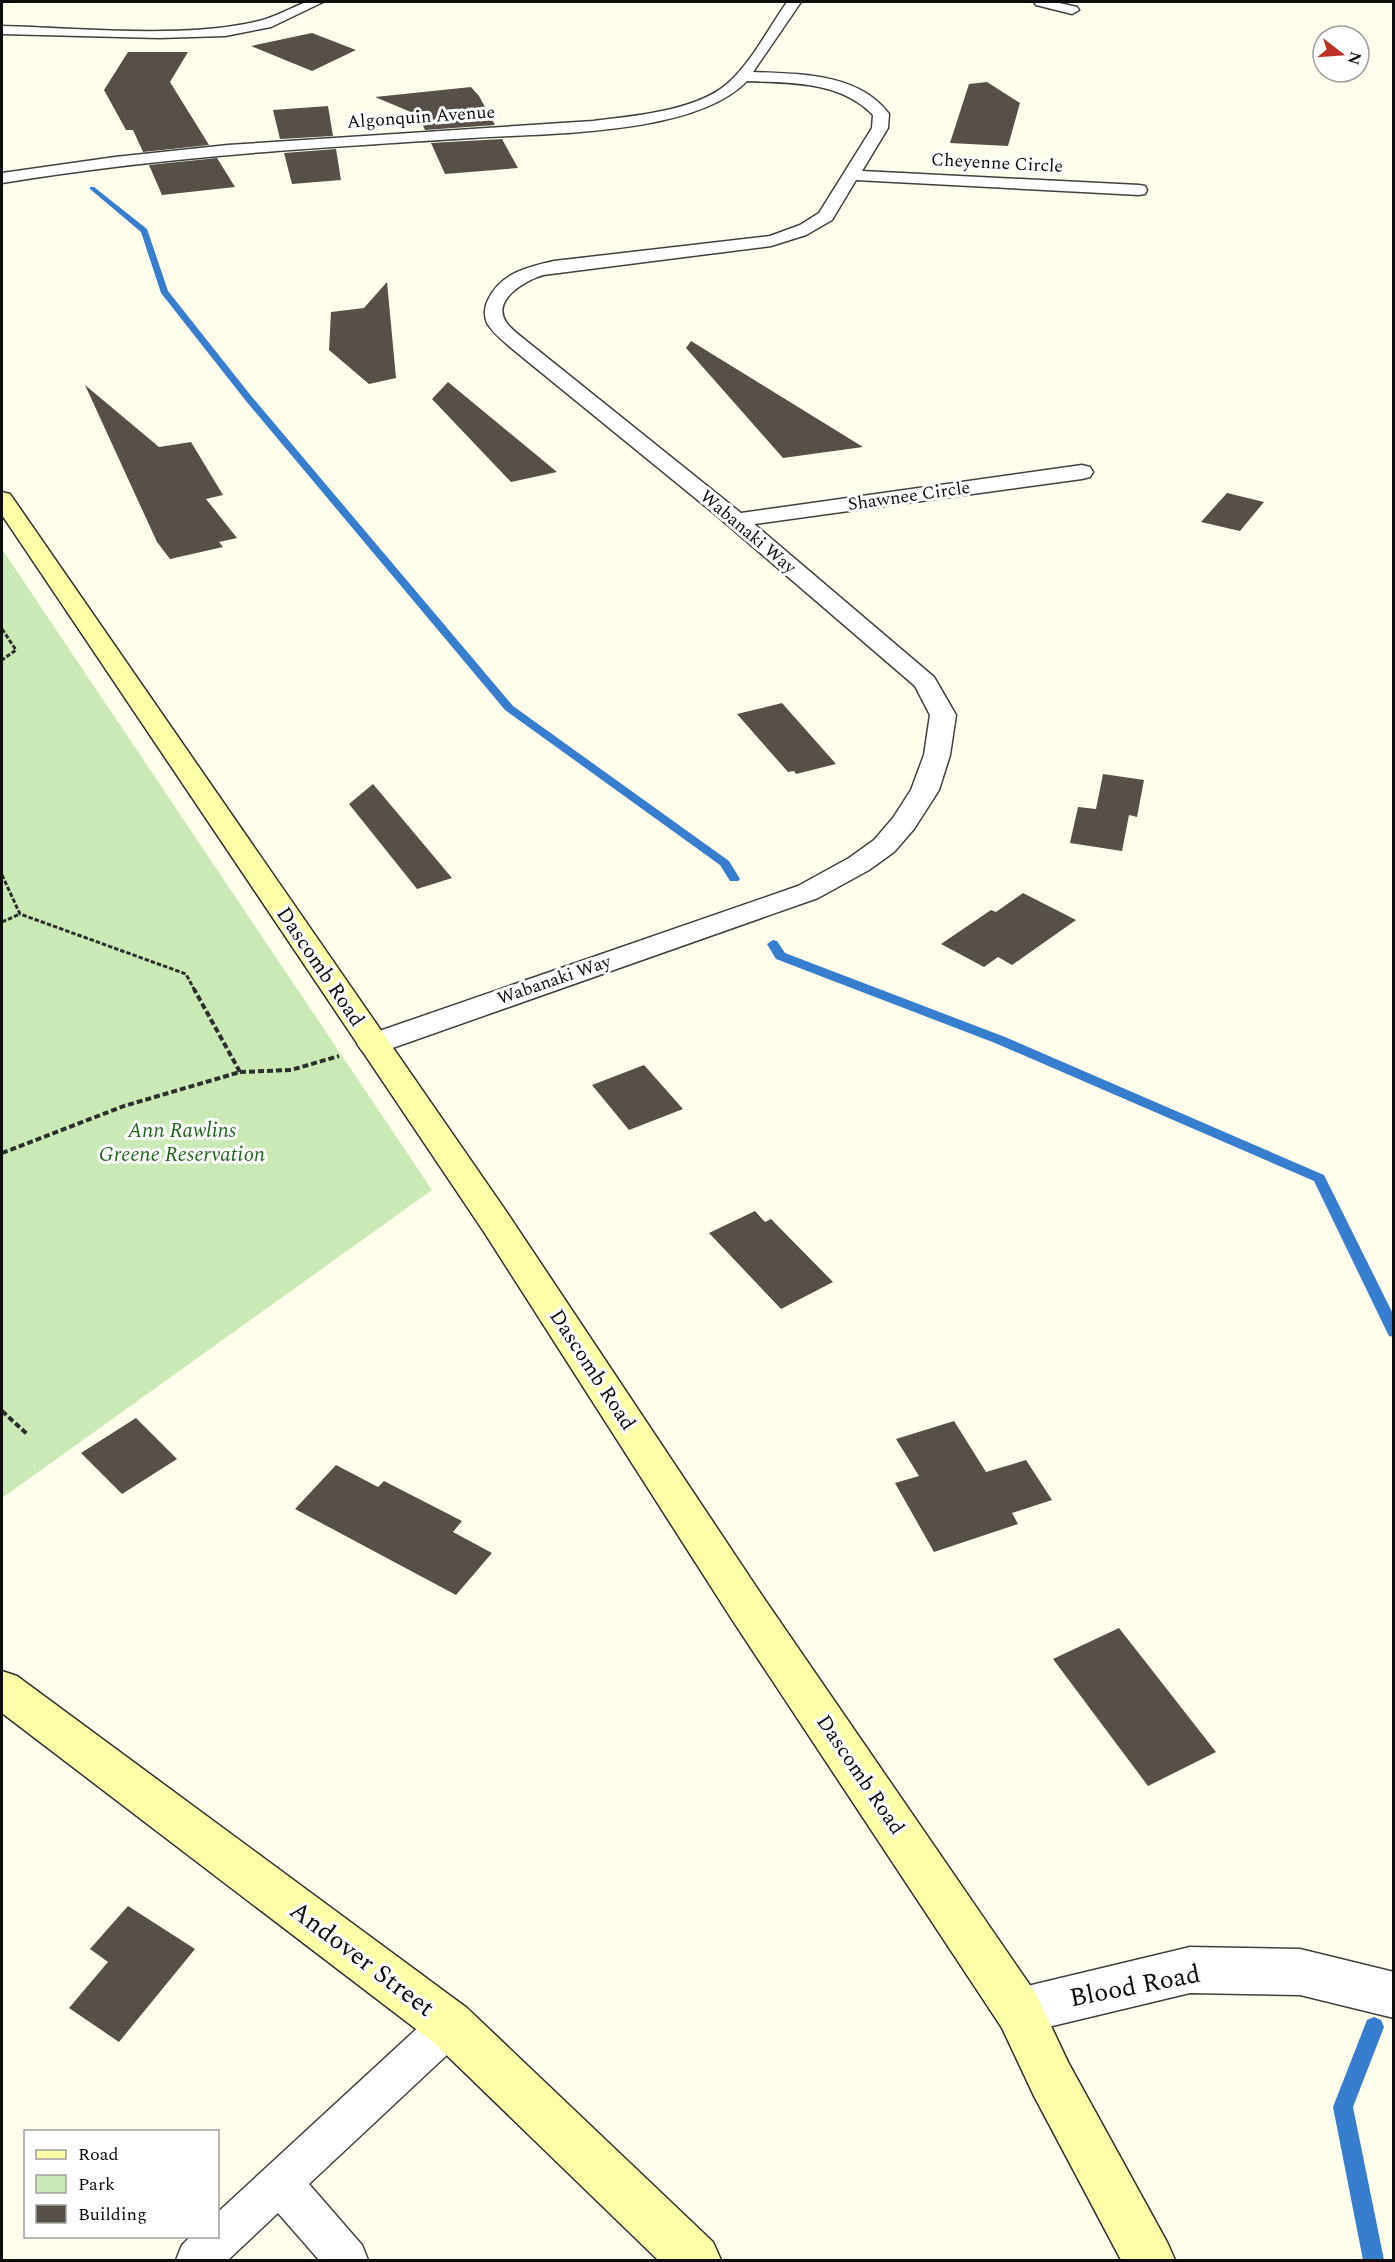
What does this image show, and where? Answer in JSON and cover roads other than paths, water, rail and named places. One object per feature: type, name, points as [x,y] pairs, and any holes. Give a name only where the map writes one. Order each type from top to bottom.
[{"type":"main road","name":"Dascomb Road","points":[[2,499],[502,1233],[746,1606],[1019,2011],[1051,2079],[1149,2260]]},
{"type":"main road","name":"Andover Street","points":[[2,1689],[450,2025],[694,2260]]},
{"type":"street","points":[[2,30],[167,34],[225,32],[266,24],[316,2]]},
{"type":"street","name":"Algonquin Avenue","points":[[2,178],[165,155],[577,125],[651,117],[696,105],[722,95],[735,86],[794,2]]},
{"type":"street","points":[[1041,2],[1072,10]]},
{"type":"street","name":"Wabanaki Way","points":[[373,1044],[808,892],[859,864],[884,846],[904,824],[925,790],[937,755],[943,715],[925,682],[736,520],[517,343],[496,322],[494,307],[501,291],[513,280],[554,266],[747,245],[788,237],[813,226],[826,216],[880,128],[881,114],[875,106],[848,90],[829,84],[743,76]]},
{"type":"street","name":"Cheyenne Circle","points":[[852,175],[1139,190]]},
{"type":"street","name":"Shawnee Circle","points":[[736,520],[1082,472]]},
{"type":"street","name":"Blood Road","points":[[1019,2011],[1190,1970],[1300,1972],[1394,1995]]},
{"type":"lane","points":[[197,2260],[450,2025]]},
{"type":"lane","points":[[281,2184],[347,2260]]},
{"type":"waterway","points":[[92,188],[144,231],[164,291],[249,399],[509,708],[725,863],[734,879]]},
{"type":"waterway","points":[[773,944],[780,956],[1000,1040],[1319,1178],[1394,1332]]},
{"type":"waterway","points":[[1373,2260],[1343,2107],[1374,2027]]},
{"type":"park label","name":"Ann Rawlins Greene Reservation","points":[[182,1143]]}]
